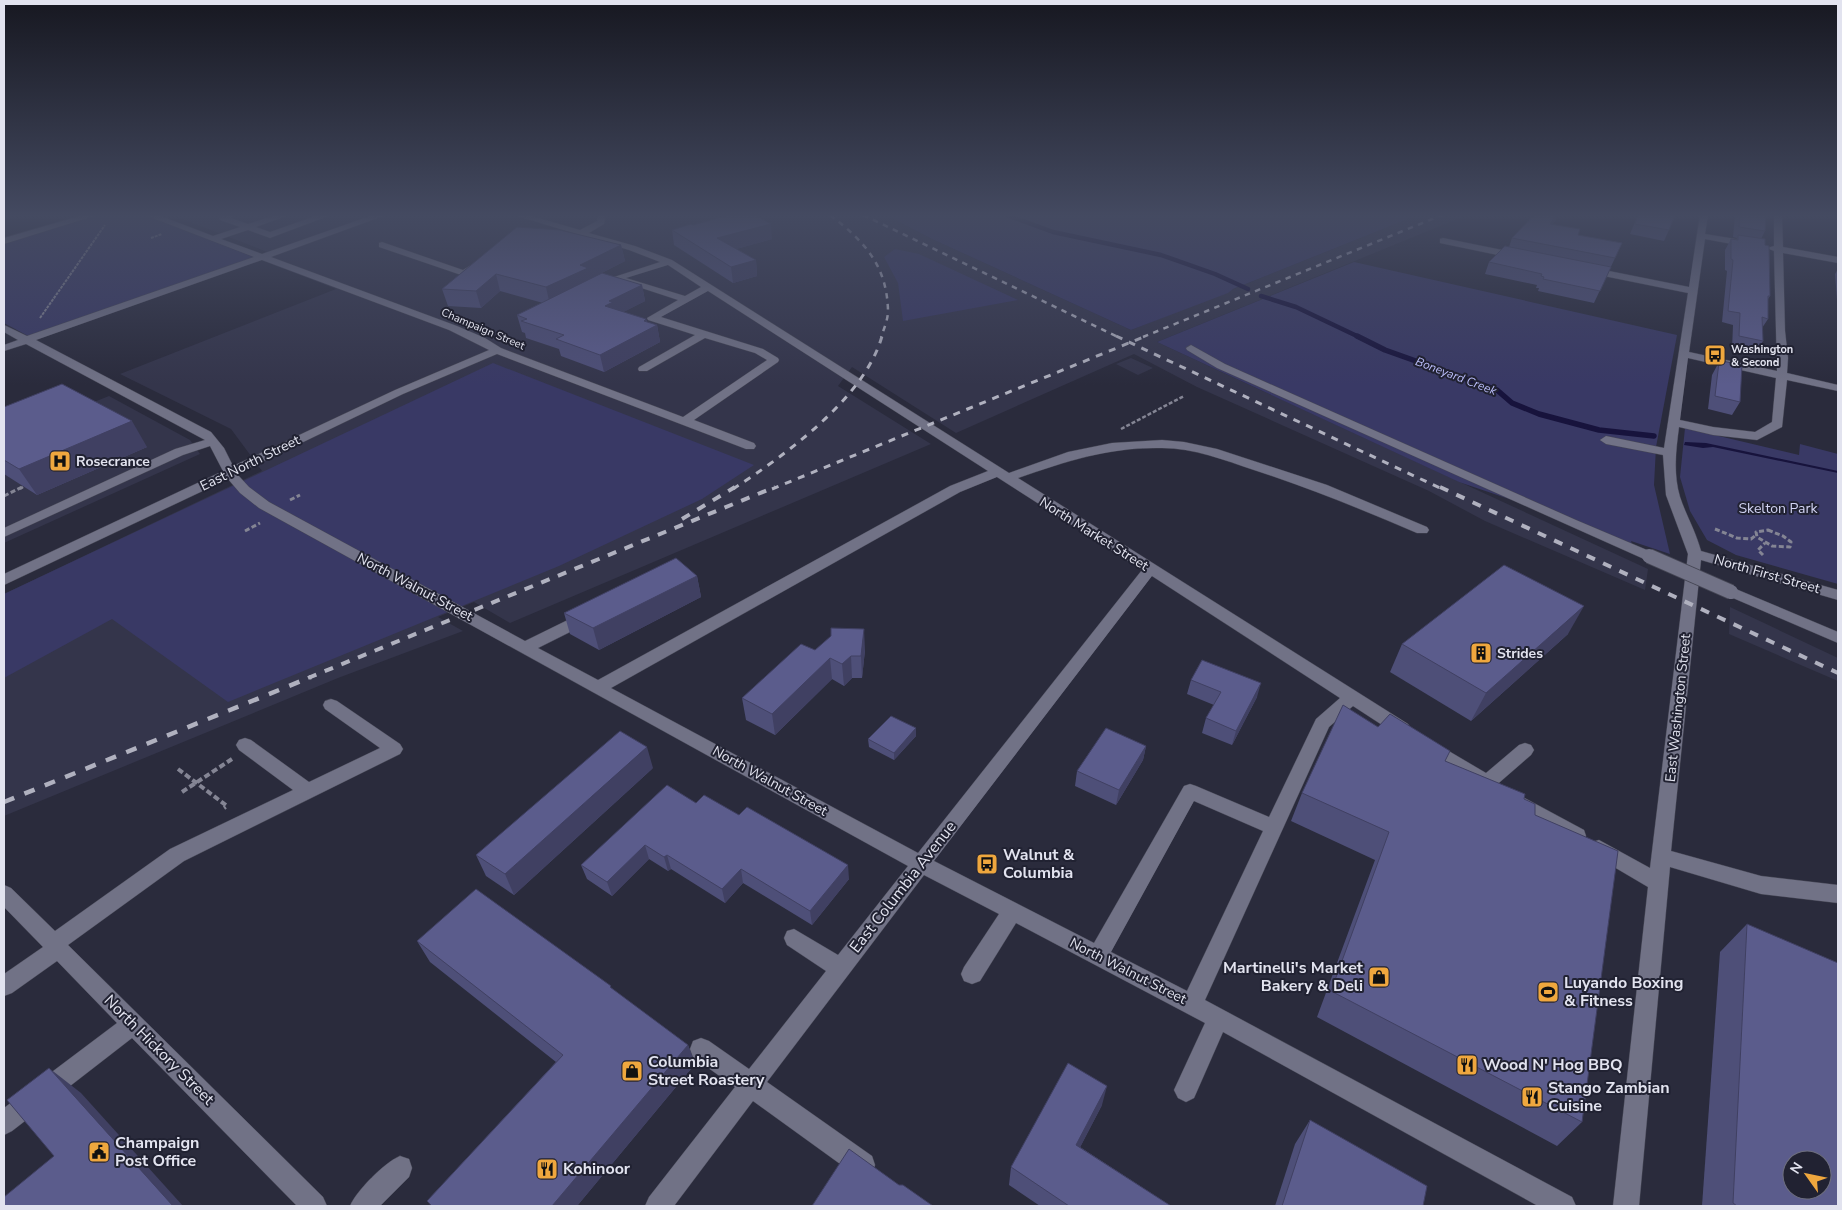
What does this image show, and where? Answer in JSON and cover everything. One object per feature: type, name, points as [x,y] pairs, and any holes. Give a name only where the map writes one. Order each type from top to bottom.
[{"type":"street","points":[[4,348],[221,271]]},
{"type":"street","name":"Champaign Street","points":[[301,271],[453,328],[481,340],[497,350],[750,446]]},
{"type":"street","points":[[639,271],[612,280],[685,299]]},
{"type":"street","name":"North Market Street","points":[[684,271],[1496,789],[1658,883]]},
{"type":"street","points":[[1597,271],[1693,290]]},
{"type":"street","name":"East Washington Street","points":[[1626,1206],[1658,883],[1695,554],[1690,534],[1674,497],[1669,477],[1669,453],[1696,271]]},
{"type":"street","points":[[1674,422],[1713,432],[1757,436],[1778,424],[1782,376],[1780,271]]},
{"type":"street","points":[[685,422],[774,360],[760,351],[652,318],[708,287]]},
{"type":"street","name":"North Walnut Street","points":[[4,328],[196,427],[213,441],[222,452],[230,472],[242,488],[264,505],[599,686],[921,864],[1218,1018],[1562,1206]]},
{"type":"street","points":[[643,369],[704,334]]},
{"type":"street","points":[[1191,348],[1230,370],[1571,523],[1838,638]]},
{"type":"street","name":"East North Street","points":[[4,580],[399,392],[497,350]]},
{"type":"street","points":[[1684,354],[1838,388]]},
{"type":"street","points":[[1606,440],[1669,453]]},
{"type":"street","points":[[4,533],[179,452],[213,441]]},
{"type":"street","points":[[599,686],[776,590],[955,489],[1072,455],[1112,447],[1162,444],[1213,452],[1322,488],[1422,530]]},
{"type":"street","name":"North First Street","points":[[1695,554],[1838,595]]},
{"type":"street","name":"East Columbia Avenue","points":[[658,1206],[1150,569]]},
{"type":"street","points":[[526,647],[598,612]]},
{"type":"street","points":[[1192,1005],[1322,723],[1352,697]]},
{"type":"street","points":[[4,986],[177,854],[394,749],[331,705]]},
{"type":"street","points":[[247,746],[308,791]]},
{"type":"street","points":[[1496,789],[1525,750]]},
{"type":"street","points":[[1098,956],[1190,791],[1273,828]]},
{"type":"street","points":[[1662,856],[1761,885],[1838,894]]},
{"type":"street","name":"North Hickory Street","points":[[4,894],[314,1206]]},
{"type":"street","points":[[972,974],[1012,911]]},
{"type":"street","points":[[794,938],[840,968]]},
{"type":"street","points":[[1186,1090],[1218,1018]]},
{"type":"street","points":[[4,1123],[133,1024]]},
{"type":"street","points":[[701,1049],[884,1180]]},
{"type":"street","points":[[363,1206],[400,1168]]},
{"type":"path","points":[[36,325],[73,271]]},
{"type":"path","points":[[1115,432],[1184,396]]},
{"type":"path","points":[[4,496],[23,487]]},
{"type":"path","points":[[1715,530],[1742,540],[1751,539],[1759,531],[1773,531],[1788,539],[1791,544],[1787,548],[1782,548],[1764,543],[1756,535]]},
{"type":"path","points":[[1764,543],[1758,550],[1771,560]]},
{"type":"path","points":[[182,792],[247,746]]},
{"type":"shaded area","points":[[291,271],[1003,271],[1131,330],[1277,271],[1329,271],[1157,342],[1648,569],[1645,590],[1485,521],[1429,491],[1197,387],[1134,354],[956,433],[852,367],[838,386],[931,444],[510,623],[474,602],[438,617],[463,631],[338,678],[4,816],[4,594],[262,471],[231,429],[120,374],[336,289]]},
{"type":"shaded area","points":[[1131,358],[1153,368],[1138,375],[1116,364]]},
{"type":"shaded area","points":[[109,396],[190,440],[200,454],[4,543],[4,438]]},
{"type":"shaded area","points":[[1685,442],[1706,443],[1838,471],[1838,473],[1713,447],[1703,448],[1684,445]]},
{"type":"shaded area","points":[[1730,607],[1838,658],[1838,681],[1729,634]]},
{"type":"green space","points":[[4,271],[217,271],[30,337],[4,323]]},
{"type":"green space","points":[[892,271],[957,271],[1018,300],[903,321],[898,283]]},
{"type":"green space","points":[[1003,271],[1277,271],[1233,289],[1228,293],[1131,330]]},
{"type":"green space","points":[[1331,271],[1396,271],[1677,335],[1656,447],[1654,485],[1670,554],[1631,541],[1633,547],[1583,524],[1459,482],[1157,342]]},
{"type":"green space","points":[[493,363],[754,465],[702,499],[559,566],[228,702],[112,619],[4,678],[4,594]]},
{"type":"green space","name":"Skelton Park","points":[[1685,428],[1799,455],[1800,444],[1838,454],[1838,584],[1736,555],[1707,540],[1690,511],[1680,477]]},
{"type":"building","points":[[463,271],[580,271],[546,287],[496,274],[476,291],[442,289]]},
{"type":"building","points":[[1531,271],[1609,271],[1600,291],[1543,279],[1542,274]]},
{"type":"building","points":[[1732,271],[1770,271],[1768,319],[1762,317],[1763,341],[1739,336],[1740,313],[1728,311]]},
{"type":"building","points":[[602,273],[642,285],[609,301],[613,302],[605,306],[646,319],[644,321],[657,325],[600,355],[556,339],[564,335],[521,321],[527,319],[517,315]]},
{"type":"building","points":[[1722,361],[1742,365],[1740,402],[1715,396],[1719,362],[1722,363]]},
{"type":"building","points":[[62,384],[132,421],[19,469],[4,460],[4,407]]},
{"type":"building","points":[[676,558],[697,576],[593,628],[564,613]]},
{"type":"building","name":"Strides","points":[[1504,565],[1584,606],[1486,693],[1402,644]]},
{"type":"building","points":[[831,628],[864,629],[861,656],[851,656],[842,664],[830,658],[772,714],[742,698],[801,644],[815,650],[831,636]]},
{"type":"building","points":[[1202,660],[1261,683],[1236,731],[1206,718],[1221,692],[1191,680]]},
{"type":"building","points":[[1343,705],[1378,727],[1390,714],[1450,751],[1445,761],[1525,794],[1524,799],[1535,804],[1535,815],[1618,851],[1582,1122],[1331,991],[1389,832],[1302,793]]},
{"type":"building","points":[[891,716],[916,728],[894,753],[868,739]]},
{"type":"building","points":[[1106,728],[1146,746],[1119,790],[1077,771]]},
{"type":"building","points":[[620,731],[647,747],[505,874],[476,855]]},
{"type":"building","points":[[667,785],[696,803],[704,795],[739,815],[747,807],[848,865],[810,911],[741,869],[722,889],[667,855],[664,857],[645,845],[607,882],[581,865]]},
{"type":"building","points":[[476,889],[611,986],[688,1045],[552,1206],[432,1206],[427,1201],[563,1055],[417,941]]},
{"type":"building","points":[[1747,924],[1838,963],[1838,1206],[1737,1206],[1733,1203]]},
{"type":"building","points":[[1068,1063],[1107,1086],[1076,1145],[1171,1206],[1069,1206],[1011,1167]]},
{"type":"building","points":[[49,1068],[173,1206],[4,1206],[4,1197],[54,1156],[7,1100]]},
{"type":"building","points":[[1310,1120],[1427,1186],[1423,1206],[1282,1206]]},
{"type":"building","points":[[849,1149],[899,1185],[903,1185],[933,1206],[812,1206]]},
{"type":"waterway","name":"Boneyard Creek","points":[[1208,271],[1248,289]]},
{"type":"waterway","name":"Boneyard Creek","points":[[1261,296],[1296,307],[1359,337]]},
{"type":"waterway","name":"Boneyard Creek","points":[[1359,337],[1385,350],[1497,390],[1512,403],[1539,414],[1599,430],[1654,436]]},
{"type":"railway","points":[[880,271],[887,295],[888,311],[887,321],[881,337]]},
{"type":"railway","points":[[981,271],[1118,337]]},
{"type":"railway","points":[[1143,337],[1304,271]]},
{"type":"railway","points":[[733,489],[798,442],[841,403],[859,381],[873,359],[882,336]]},
{"type":"railway","points":[[1116,336],[1130,343]]},
{"type":"railway","points":[[1130,343],[1146,336]]},
{"type":"railway","points":[[772,489],[1130,343]]},
{"type":"railway","points":[[1130,343],[1442,489]]},
{"type":"railway","points":[[682,519],[735,487]]},
{"type":"railway","points":[[308,678],[775,487]]},
{"type":"railway","points":[[1440,487],[1838,673]]},
{"type":"railway","points":[[4,802],[311,677]]},
{"type":"place","name":"Washington & Second","points":[[1715,355]]},
{"type":"place","name":"Rosecrance","points":[[60,461]]},
{"type":"place","name":"Strides","points":[[1481,653]]},
{"type":"place","name":"Walnut & Columbia","points":[[987,864]]},
{"type":"place","name":"Martinelli's Market Bakery & Deli","points":[[1379,977]]},
{"type":"place","name":"Luyando Boxing & Fitness","points":[[1548,992]]},
{"type":"place","name":"Wood N' Hog BBQ","points":[[1467,1065]]},
{"type":"place","name":"Columbia Street Roastery","points":[[632,1071]]},
{"type":"place","name":"Stango Zambian Cuisine","points":[[1532,1097]]},
{"type":"place","name":"Champaign Post Office","points":[[99,1152]]},
{"type":"place","name":"Kohinoor","points":[[547,1169]]}]
